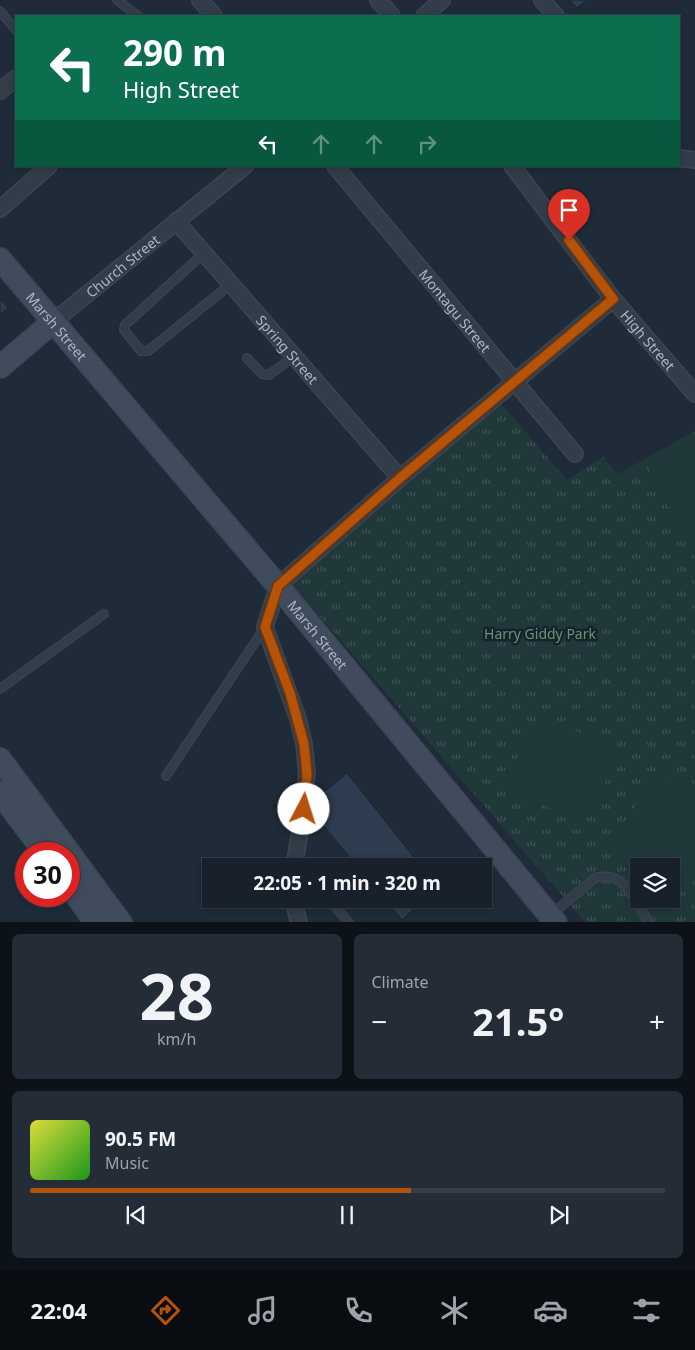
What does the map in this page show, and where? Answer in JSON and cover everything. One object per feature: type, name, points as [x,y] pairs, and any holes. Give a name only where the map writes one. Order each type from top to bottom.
[{"type":"street","points":[[200,0],[213,15]]},
{"type":"street","points":[[378,0],[391,15]]},
{"type":"street","points":[[425,15],[442,0]]},
{"type":"street","points":[[542,0],[555,15]]},
{"type":"street","points":[[0,91],[15,79]]},
{"type":"street","points":[[680,158],[695,160]]},
{"type":"street","points":[[0,209],[48,167]]},
{"type":"street","name":"Montagu Street","points":[[336,167],[512,382],[575,454]]},
{"type":"street","name":"High Street","points":[[513,167],[613,299],[695,394]]},
{"type":"street","name":"Church Street","points":[[0,367],[176,221],[235,169]]},
{"type":"street","name":"Spring Street","points":[[176,221],[400,478]]},
{"type":"street","name":"Marsh Street","points":[[0,259],[278,586],[553,919]]},
{"type":"street","points":[[298,858],[306,796],[307,774],[304,744],[290,693],[265,627],[278,586],[512,382],[613,299]]},
{"type":"street","points":[[0,759],[121,922]]},
{"type":"street","points":[[0,794],[37,842]]},
{"type":"street","points":[[80,900],[96,922]]},
{"type":"street","points":[[295,908],[299,922]]},
{"type":"lane","points":[[117,0],[137,15]]},
{"type":"lane","points":[[0,11],[15,29]]},
{"type":"lane","points":[[204,253],[125,325],[124,330],[141,351],[148,351],[231,284]]},
{"type":"lane","points":[[247,358],[262,374],[269,375],[294,356]]},
{"type":"lane","points":[[0,689],[104,614]]},
{"type":"lane","points":[[166,776],[265,627]]},
{"type":"lane","points":[[553,919],[595,878],[600,876],[624,884],[649,922]]},
{"type":"lane","points":[[336,908],[349,922]]},
{"type":"green space","name":"Harry Giddy Park","points":[[497,399],[567,480],[603,457],[618,474],[695,431],[695,922],[585,922],[290,582]]},
{"type":"green space","points":[[695,433],[695,552],[644,461]]},
{"type":"green space","points":[[544,713],[620,756],[580,826],[504,782]]},
{"type":"green space","points":[[656,772],[695,797],[695,879],[687,892],[680,888],[680,858],[634,858],[612,844]]},
{"type":"building","points":[[570,0],[587,0],[577,8]]},
{"type":"building","points":[[0,299],[8,308],[0,314]]},
{"type":"building","points":[[347,773],[415,858],[350,858],[307,806]]},
{"type":"building","points":[[392,908],[415,908],[402,920]]},
{"type":"route","points":[[304,809],[307,774],[304,744],[290,693],[265,627],[278,586],[512,382],[613,299],[569,240]]}]
